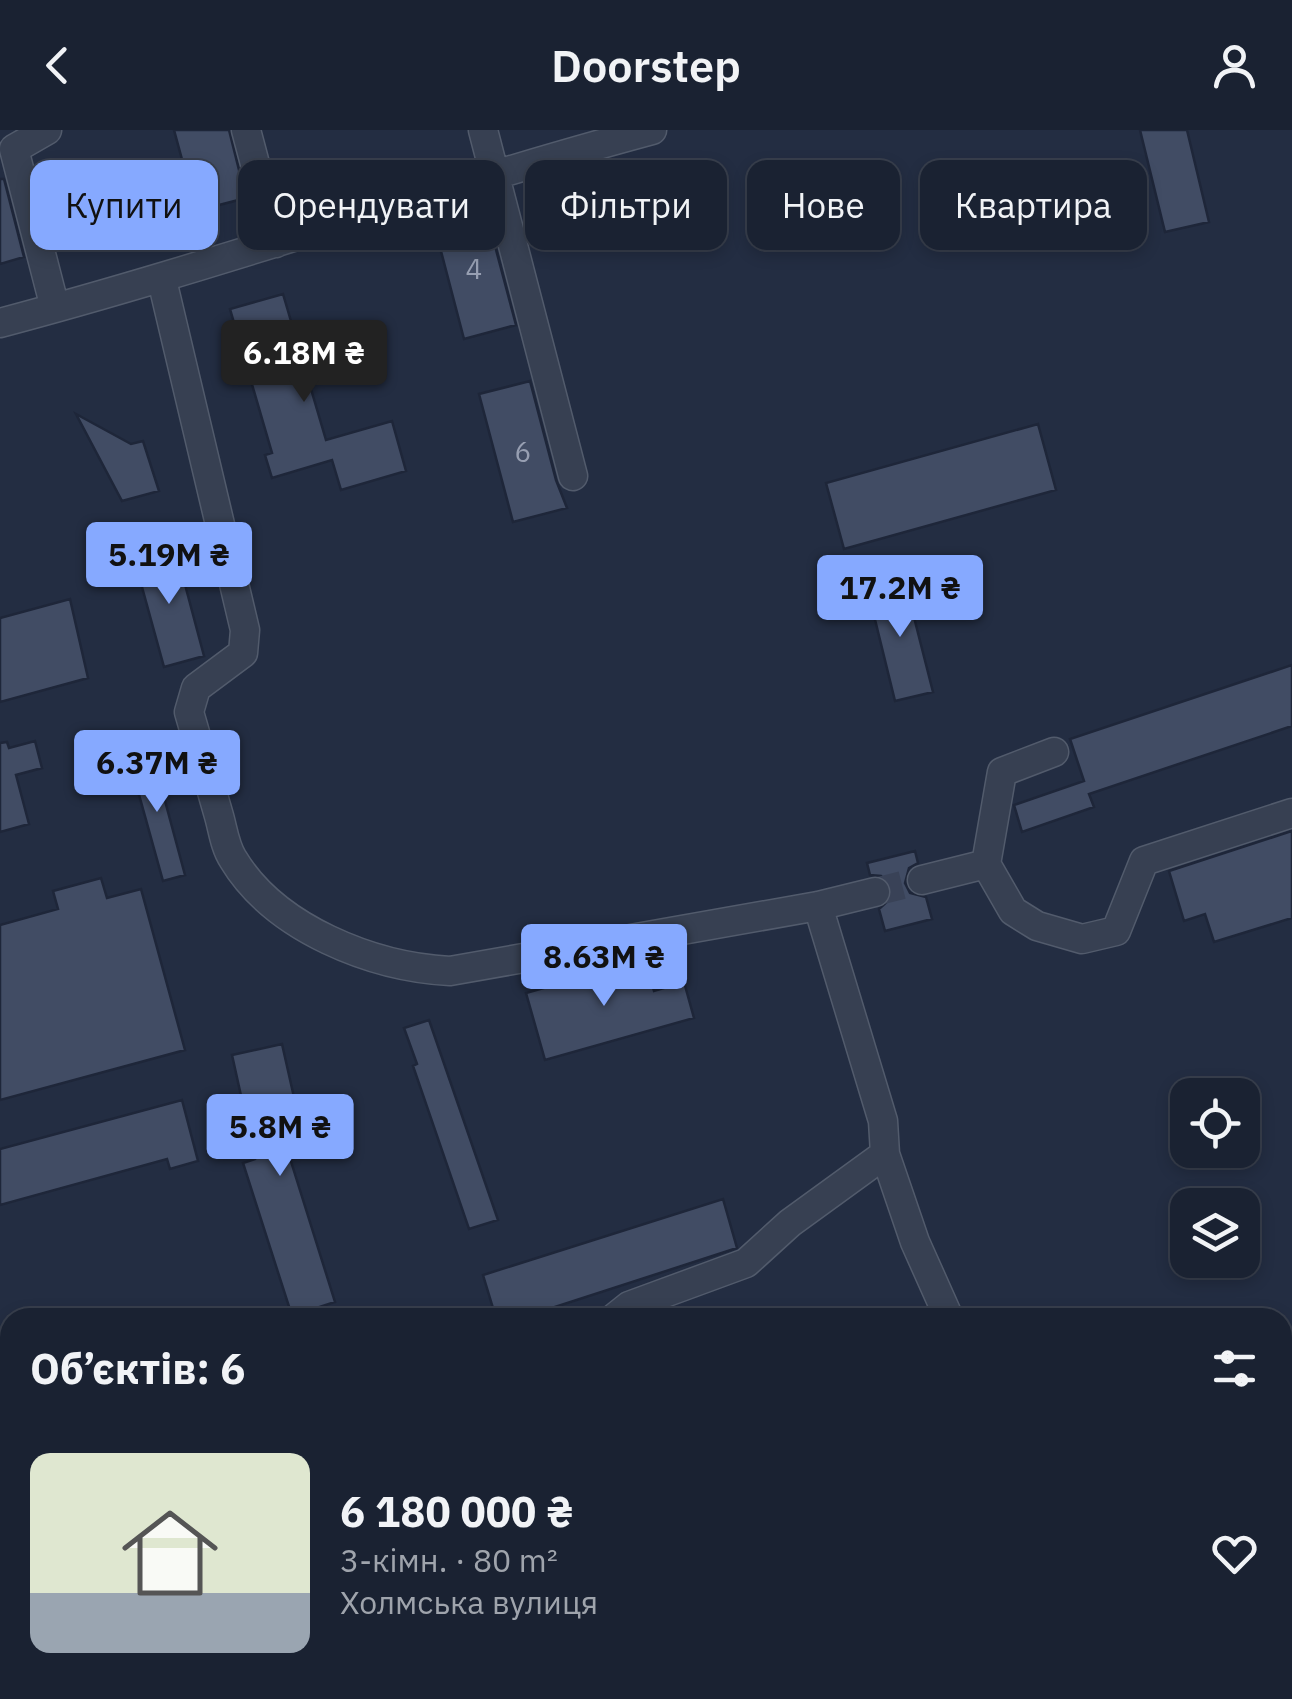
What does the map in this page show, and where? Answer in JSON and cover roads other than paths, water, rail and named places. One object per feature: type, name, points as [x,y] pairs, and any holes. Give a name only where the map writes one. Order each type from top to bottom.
[{"type":"street","points":[[47,130],[14,149],[55,308]]},
{"type":"street","points":[[246,130],[254,160]]},
{"type":"street","points":[[483,130],[491,160]]},
{"type":"street","points":[[505,169],[652,130]]},
{"type":"street","points":[[505,214],[573,476]]},
{"type":"street","points":[[0,323],[162,280],[254,250]]},
{"type":"street","points":[[162,280],[245,630],[243,653],[196,688],[189,712],[230,856],[250,883],[278,907],[348,951],[408,969],[450,971],[818,906],[874,892]]},
{"type":"street","points":[[1054,752],[1002,772],[986,864],[1013,911],[1037,926],[1082,939],[1116,931],[1144,861],[1292,813]]},
{"type":"street","points":[[922,880],[986,864]]},
{"type":"street","points":[[818,906],[883,1122],[885,1154],[914,1242],[944,1308]]},
{"type":"street","points":[[626,1308],[746,1263],[790,1223],[885,1154]]},
{"type":"tunnel","points":[[875,892],[922,880]]}]
